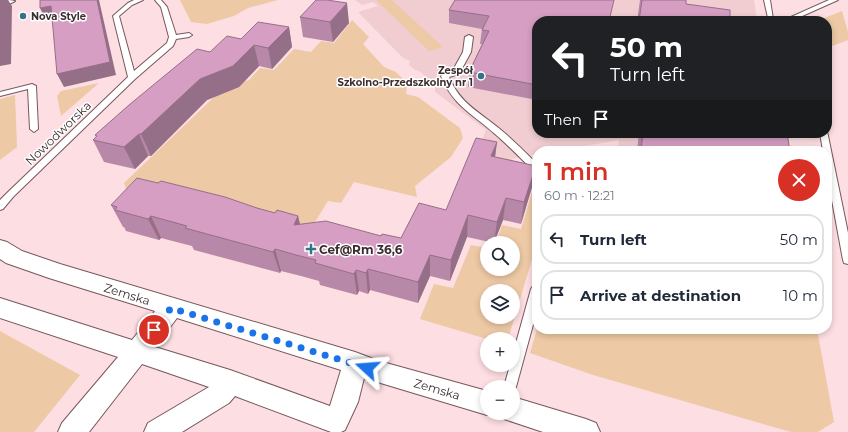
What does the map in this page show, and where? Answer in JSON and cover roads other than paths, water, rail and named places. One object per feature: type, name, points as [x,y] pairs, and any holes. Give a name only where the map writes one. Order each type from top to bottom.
[{"type":"street","name":"Zemska","points":[[0,248],[14,257],[33,264],[171,308],[355,363],[378,372],[480,401]]},
{"type":"street","points":[[0,308],[230,382],[333,426],[345,402],[355,363]]},
{"type":"street","points":[[72,432],[171,308]]},
{"type":"street","points":[[158,432],[220,394],[230,382]]},
{"type":"street","points":[[520,412],[586,432]]},
{"type":"lane","points":[[132,77],[116,16],[130,4],[140,0]]},
{"type":"lane","points":[[158,0],[164,7],[173,37],[189,35]]},
{"type":"lane","points":[[767,0],[771,16]]},
{"type":"lane","points":[[797,16],[835,0]]},
{"type":"lane","points":[[0,7],[12,1]]},
{"type":"lane","name":"Nowodworska","points":[[0,207],[10,195],[132,77],[170,44],[173,37]]},
{"type":"lane","points":[[469,38],[467,52],[456,72],[445,76],[450,90],[460,103],[492,127],[532,164]]},
{"type":"lane","points":[[0,94],[32,86],[34,129]]},
{"type":"lane","points":[[832,175],[848,260]]},
{"type":"lane","points":[[512,380],[532,307]]},
{"type":"place","name":"Nova Style","points":[[23,16]]},
{"type":"place","name":"Zespół Szkolno-Przedszkolny nr 1","points":[[481,76]]},
{"type":"place","name":"Cef@Rm 36,6","points":[[311,249]]}]
